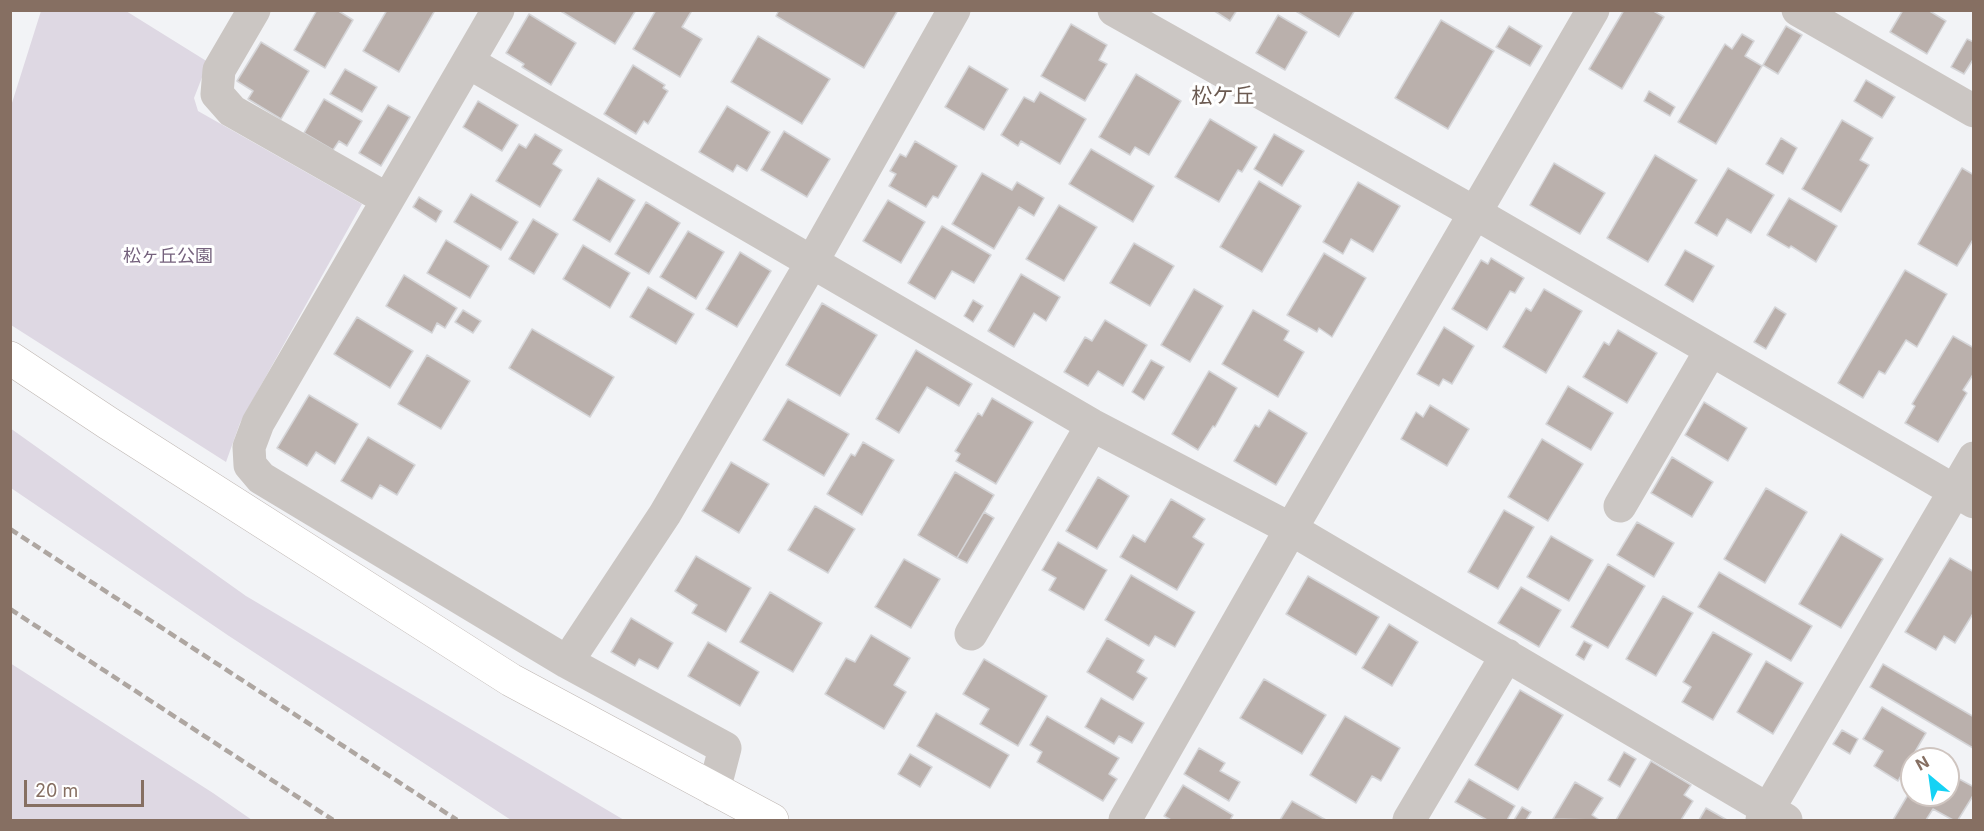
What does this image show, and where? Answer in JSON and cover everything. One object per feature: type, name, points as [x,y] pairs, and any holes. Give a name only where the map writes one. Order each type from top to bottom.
[{"type":"street","points":[[254,10],[219,70],[217,94],[232,111],[387,199]]},
{"type":"street","points":[[498,10],[258,423],[249,447],[250,465],[261,478],[567,662],[725,748],[714,790]]},
{"type":"street","points":[[567,662],[665,514],[812,262],[954,10]]},
{"type":"street","points":[[1114,10],[1475,213],[1964,496]]},
{"type":"street","points":[[1125,820],[1291,529],[1593,10]]},
{"type":"street","points":[[1798,10],[1974,111]]},
{"type":"street","points":[[468,62],[1092,425],[1291,529],[1507,655],[1772,817],[1964,496],[1974,458]]},
{"type":"street","points":[[1620,506],[1711,350]]},
{"type":"street","points":[[10,358],[511,680],[772,820]]},
{"type":"street","points":[[971,634],[1092,425]]},
{"type":"street","points":[[1409,820],[1507,655]]},
{"type":"green space","name":"松ヶ丘公園","points":[[41,11],[126,11],[208,62],[194,98],[198,111],[362,204],[240,423],[226,462],[11,325],[11,106]]},
{"type":"green space","points":[[10,428],[246,596],[624,820],[511,820],[229,636],[11,488]]},
{"type":"green space","points":[[10,663],[213,793],[252,820],[11,820]]},
{"type":"building","points":[[317,10],[337,10],[353,20],[325,68],[294,50]]},
{"type":"building","points":[[387,10],[431,10],[434,12],[399,72],[363,51]]},
{"type":"building","points":[[559,10],[636,10],[615,44]]},
{"type":"building","points":[[656,10],[688,10],[691,12],[682,27],[702,39],[680,77],[633,49]]},
{"type":"building","points":[[779,10],[898,10],[864,68],[776,16]]},
{"type":"building","points":[[1213,10],[1237,10],[1230,21]]},
{"type":"building","points":[[1294,10],[1355,10],[1339,37]]},
{"type":"building","points":[[1624,10],[1652,10],[1664,17],[1622,89],[1589,69]]},
{"type":"building","points":[[1903,10],[1928,10],[1946,21],[1927,54],[1890,32]]},
{"type":"building","points":[[529,14],[576,43],[551,85],[522,67],[524,64],[506,53]]},
{"type":"building","points":[[1278,15],[1307,32],[1285,70],[1256,53]]},
{"type":"building","points":[[1441,20],[1494,51],[1448,129],[1395,98]]},
{"type":"building","points":[[1071,24],[1107,45],[1099,60],[1107,64],[1085,101],[1041,76]]},
{"type":"building","points":[[1509,26],[1542,46],[1530,66],[1496,47]]},
{"type":"building","points":[[1786,26],[1802,35],[1778,74],[1763,65]]},
{"type":"building","points":[[1742,34],[1754,41],[1745,56],[1762,66],[1716,144],[1678,122],[1725,44],[1732,49]]},
{"type":"building","points":[[758,36],[830,79],[802,124],[731,82]]},
{"type":"building","points":[[1967,39],[1974,42],[1974,58],[1964,74],[1951,67]]},
{"type":"building","points":[[261,42],[309,71],[281,119],[248,99],[253,91],[237,81]]},
{"type":"building","points":[[633,65],[665,85],[663,88],[668,91],[648,124],[644,121],[636,134],[604,114]]},
{"type":"building","points":[[969,66],[1008,89],[984,130],[945,107]]},
{"type":"building","points":[[345,69],[377,87],[362,112],[330,94]]},
{"type":"building","points":[[1136,74],[1181,101],[1149,155],[1135,147],[1130,155],[1099,137]]},
{"type":"building","points":[[1866,80],[1895,97],[1882,118],[1854,101]]},
{"type":"building","points":[[1649,91],[1675,107],[1670,116],[1644,101]]},
{"type":"building","points":[[1040,92],[1086,119],[1060,164],[1021,141],[1018,146],[1001,135],[1024,97],[1034,102]]},
{"type":"building","points":[[324,99],[362,121],[347,146],[339,141],[333,150],[304,133]]},
{"type":"building","points":[[478,101],[518,125],[502,151],[463,127]]},
{"type":"building","points":[[388,105],[410,117],[381,166],[359,153]]},
{"type":"building","points":[[727,106],[770,132],[747,171],[737,165],[733,172],[699,152]]},
{"type":"building","points":[[1210,119],[1257,147],[1242,172],[1238,170],[1219,202],[1175,177]]},
{"type":"building","points":[[1842,120],[1873,138],[1860,160],[1869,165],[1841,212],[1802,189]]},
{"type":"building","points":[[784,131],[830,159],[807,197],[761,170]]},
{"type":"building","points":[[535,134],[562,150],[553,164],[562,170],[540,207],[496,181],[519,144],[526,148]]},
{"type":"building","points":[[1274,134],[1304,151],[1282,186],[1254,169]]},
{"type":"building","points":[[1781,138],[1797,148],[1783,174],[1766,164]]},
{"type":"building","points":[[915,141],[957,166],[938,198],[933,196],[926,207],[889,186],[896,174],[890,171],[900,154],[906,157]]},
{"type":"building","points":[[1091,149],[1154,186],[1133,222],[1069,184]]},
{"type":"building","points":[[1655,155],[1697,180],[1648,262],[1607,238]]},
{"type":"building","points":[[1554,163],[1605,193],[1580,234],[1530,205]]},
{"type":"building","points":[[1728,168],[1774,195],[1751,233],[1727,219],[1717,236],[1695,223]]},
{"type":"building","points":[[1962,168],[1974,175],[1974,238],[1957,266],[1918,244]]},
{"type":"building","points":[[982,173],[1012,190],[1017,182],[1044,198],[1034,216],[1019,207],[994,249],[952,224]]},
{"type":"building","points":[[598,178],[635,200],[610,242],[573,220]]},
{"type":"building","points":[[1259,181],[1301,206],[1262,272],[1220,247]]},
{"type":"building","points":[[1358,182],[1400,206],[1373,252],[1351,239],[1343,254],[1323,242]]},
{"type":"building","points":[[471,194],[518,222],[501,250],[454,222]]},
{"type":"building","points":[[419,197],[442,211],[436,222],[413,207]]},
{"type":"building","points":[[1789,198],[1837,226],[1816,262],[1791,246],[1789,248],[1767,235]]},
{"type":"building","points":[[888,200],[925,222],[901,263],[863,241]]},
{"type":"building","points":[[646,202],[680,223],[649,274],[615,254]]},
{"type":"building","points":[[1059,205],[1097,227],[1064,281],[1026,259]]},
{"type":"building","points":[[533,219],[558,234],[534,274],[509,259]]},
{"type":"building","points":[[942,226],[991,255],[974,283],[952,271],[935,299],[908,283]]},
{"type":"building","points":[[688,231],[724,252],[696,299],[660,277]]},
{"type":"building","points":[[446,240],[489,266],[470,298],[427,273]]},
{"type":"building","points":[[1134,243],[1174,266],[1150,306],[1110,283]]},
{"type":"building","points":[[583,245],[630,273],[610,308],[563,279]]},
{"type":"building","points":[[1685,250],[1714,266],[1693,302],[1665,285]]},
{"type":"building","points":[[740,252],[771,271],[737,327],[706,309]]},
{"type":"building","points":[[1324,253],[1366,278],[1332,337],[1319,328],[1317,332],[1287,315]]},
{"type":"building","points":[[1491,258],[1524,278],[1515,293],[1510,291],[1487,330],[1452,309],[1481,260],[1488,264]]},
{"type":"building","points":[[1905,270],[1947,294],[1917,347],[1906,340],[1885,374],[1879,371],[1863,398],[1838,383]]},
{"type":"building","points":[[1021,274],[1060,297],[1046,321],[1034,313],[1014,347],[988,331]]},
{"type":"building","points":[[404,275],[457,308],[445,328],[437,323],[432,333],[386,306]]},
{"type":"building","points":[[648,287],[694,314],[676,344],[630,317]]},
{"type":"building","points":[[1194,289],[1223,306],[1190,362],[1161,345]]},
{"type":"building","points":[[1544,289],[1582,311],[1546,373],[1503,347],[1526,308],[1531,311]]},
{"type":"building","points":[[973,300],[983,306],[973,322],[964,316]]},
{"type":"building","points":[[822,303],[877,335],[840,396],[786,365]]},
{"type":"building","points":[[1775,307],[1786,314],[1766,349],[1754,342]]},
{"type":"building","points":[[463,310],[481,321],[473,333],[455,322]]},
{"type":"building","points":[[1253,310],[1289,331],[1284,340],[1304,352],[1278,397],[1222,364]]},
{"type":"building","points":[[357,317],[413,351],[390,388],[334,354]]},
{"type":"building","points":[[1105,320],[1147,345],[1123,386],[1098,371],[1088,386],[1064,372],[1085,337],[1092,341]]},
{"type":"building","points":[[1444,327],[1474,346],[1452,384],[1443,379],[1439,386],[1417,374]]},
{"type":"building","points":[[532,329],[614,377],[590,417],[509,368]]},
{"type":"building","points":[[1618,330],[1657,353],[1627,403],[1583,377],[1604,342],[1609,345]]},
{"type":"building","points":[[1953,336],[1974,348],[1974,373],[1963,390],[1967,393],[1938,442],[1905,423],[1915,406],[1912,404]]},
{"type":"building","points":[[916,350],[972,384],[959,406],[927,387],[899,433],[876,419]]},
{"type":"building","points":[[427,355],[470,381],[441,429],[398,404]]},
{"type":"building","points":[[1151,360],[1164,367],[1144,400],[1132,392]]},
{"type":"building","points":[[1209,371],[1237,388],[1215,427],[1213,426],[1198,450],[1172,434]]},
{"type":"building","points":[[1568,386],[1613,413],[1591,450],[1546,424]]},
{"type":"building","points":[[309,395],[358,424],[335,464],[316,452],[307,466],[277,448]]},
{"type":"building","points":[[992,398],[1033,422],[996,484],[956,461],[960,454],[955,451],[978,413],[982,416]]},
{"type":"building","points":[[788,399],[849,434],[824,476],[763,440]]},
{"type":"building","points":[[1704,402],[1747,428],[1728,461],[1685,435]]},
{"type":"building","points":[[1430,405],[1469,429],[1447,466],[1401,439],[1416,412],[1423,417]]},
{"type":"building","points":[[1269,410],[1307,433],[1276,485],[1234,461],[1255,425],[1259,427]]},
{"type":"building","points":[[368,437],[415,465],[397,495],[380,485],[372,499],[341,481]]},
{"type":"building","points":[[1542,439],[1583,464],[1548,521],[1508,497]]},
{"type":"building","points":[[863,442],[894,460],[862,515],[827,494],[851,454],[855,456]]},
{"type":"building","points":[[1672,457],[1713,482],[1692,517],[1651,493]]},
{"type":"building","points":[[731,462],[769,484],[739,533],[702,511]]},
{"type":"building","points":[[955,472],[994,495],[957,558],[918,535]]},
{"type":"building","points":[[1098,477],[1129,496],[1097,549],[1066,531]]},
{"type":"building","points":[[1766,488],[1807,512],[1765,583],[1724,559]]},
{"type":"building","points":[[1171,499],[1205,519],[1193,537],[1204,544],[1177,590],[1120,557],[1133,535],[1145,542]]},
{"type":"building","points":[[815,506],[855,529],[828,573],[788,550]]},
{"type":"building","points":[[1504,510],[1534,527],[1498,589],[1468,572]]},
{"type":"building","points":[[984,512],[994,518],[967,563],[957,558]]},
{"type":"building","points":[[1637,522],[1674,543],[1654,577],[1617,555]]},
{"type":"building","points":[[1841,534],[1883,559],[1841,628],[1799,604]]},
{"type":"building","points":[[1551,536],[1593,560],[1569,601],[1527,577]]},
{"type":"building","points":[[1058,542],[1107,570],[1084,610],[1049,590],[1056,578],[1042,570]]},
{"type":"building","points":[[696,556],[751,588],[726,632],[692,613],[697,605],[675,591]]},
{"type":"building","points":[[1950,558],[1974,572],[1974,612],[1955,643],[1944,636],[1936,650],[1905,632]]},
{"type":"building","points":[[904,559],[940,579],[911,628],[875,607]]},
{"type":"building","points":[[1608,564],[1645,586],[1608,648],[1571,627]]},
{"type":"building","points":[[1719,572],[1812,626],[1791,661],[1698,607]]},
{"type":"building","points":[[1131,575],[1195,612],[1175,647],[1155,636],[1149,646],[1105,620]]},
{"type":"building","points":[[1308,576],[1379,617],[1356,655],[1286,614]]},
{"type":"building","points":[[1521,587],[1561,610],[1539,647],[1498,623]]},
{"type":"building","points":[[770,592],[822,623],[793,672],[740,642]]},
{"type":"building","points":[[1663,596],[1693,613],[1656,676],[1626,659]]},
{"type":"building","points":[[631,618],[673,643],[658,669],[639,659],[635,666],[611,652]]},
{"type":"building","points":[[1389,624],[1418,642],[1392,686],[1362,668]]},
{"type":"building","points":[[1713,632],[1752,654],[1713,720],[1682,702],[1691,687],[1683,682]]},
{"type":"building","points":[[871,635],[910,658],[894,685],[906,692],[884,729],[825,694],[846,658],[855,662]]},
{"type":"building","points":[[1107,638],[1144,660],[1137,672],[1147,678],[1133,700],[1087,672]]},
{"type":"building","points":[[1584,641],[1592,645],[1584,660],[1576,655]]},
{"type":"building","points":[[708,642],[759,672],[740,706],[688,676]]},
{"type":"building","points":[[984,659],[1047,696],[1018,746],[980,724],[989,709],[963,694]]},
{"type":"building","points":[[1766,661],[1803,683],[1773,734],[1737,712]]},
{"type":"building","points":[[1883,664],[1974,717],[1973,748],[1870,687]]},
{"type":"building","points":[[1264,679],[1326,715],[1302,754],[1240,718]]},
{"type":"building","points":[[1520,690],[1563,715],[1518,790],[1475,765]]},
{"type":"building","points":[[1101,698],[1144,723],[1132,743],[1119,736],[1114,744],[1085,727]]},
{"type":"building","points":[[1882,707],[1926,733],[1918,747],[1900,747],[1898,781],[1874,766],[1883,751],[1863,739]]},
{"type":"building","points":[[936,713],[1009,755],[990,788],[917,746]]},
{"type":"building","points":[[1047,716],[1119,758],[1109,774],[1117,779],[1103,801],[1037,762],[1042,752],[1030,745]]},
{"type":"building","points":[[1345,716],[1400,748],[1381,781],[1372,776],[1356,803],[1310,775]]},
{"type":"building","points":[[1842,730],[1858,739],[1850,754],[1833,744]]},
{"type":"building","points":[[1199,748],[1225,763],[1220,771],[1240,782],[1229,801],[1184,774]]},
{"type":"building","points":[[1624,752],[1636,759],[1620,787],[1608,780]]},
{"type":"building","points":[[910,754],[932,767],[920,787],[898,774]]},
{"type":"building","points":[[1651,761],[1691,785],[1684,795],[1693,801],[1681,820],[1616,820]]},
{"type":"building","points":[[1469,779],[1515,806],[1507,820],[1487,820],[1455,802]]},
{"type":"building","points":[[1960,779],[1974,787],[1974,794],[1958,820],[1953,820],[1933,809],[1926,820],[1893,820],[1901,807],[1960,807]]},
{"type":"building","points":[[1575,782],[1603,798],[1592,815],[1597,820],[1553,819]]},
{"type":"building","points":[[1183,785],[1233,815],[1230,820],[1171,820],[1164,816]]},
{"type":"building","points":[[1292,801],[1326,820],[1280,820]]},
{"type":"building","points":[[1522,807],[1531,812],[1526,820],[1514,820]]},
{"type":"building","points":[[1706,808],[1727,820],[1699,820]]},
{"type":"railway","points":[[10,529],[457,820]]},
{"type":"railway","points":[[10,609],[333,820]]},
{"type":"district","name":"松ケ丘","points":[[1223,97]]}]
